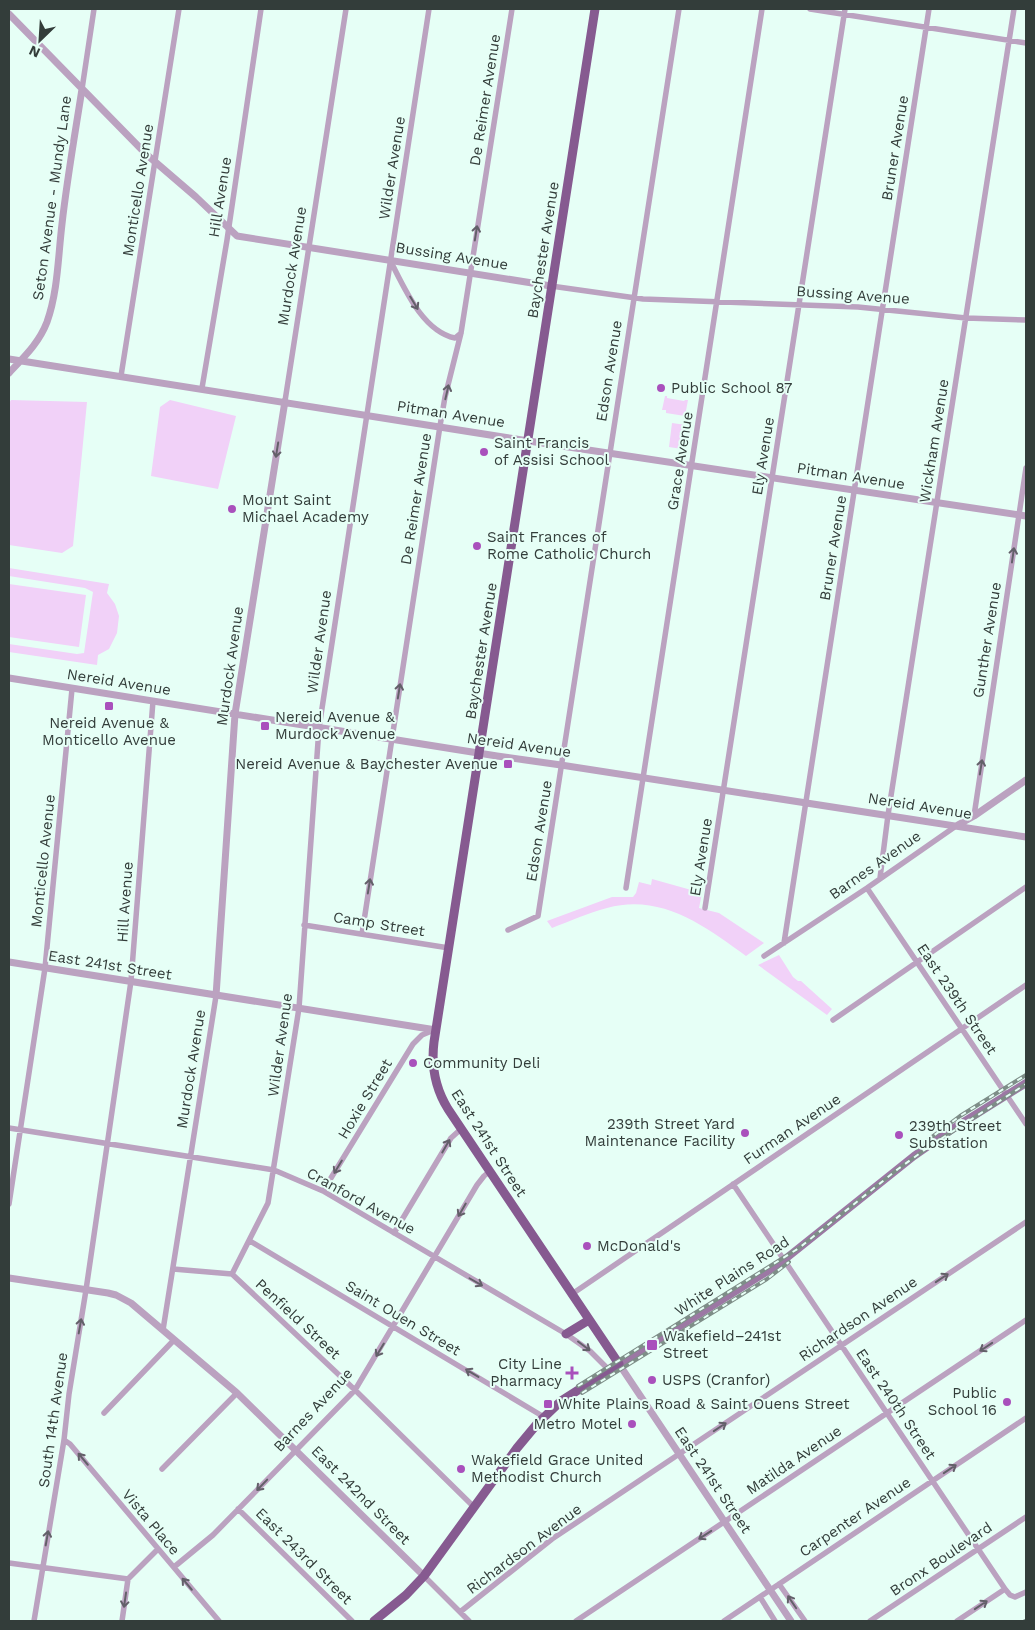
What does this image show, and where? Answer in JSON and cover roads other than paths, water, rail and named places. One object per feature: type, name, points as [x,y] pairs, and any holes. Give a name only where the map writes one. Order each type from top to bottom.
[{"type":"main road","name":"Baychester Avenue","points":[[436,1030],[595,9]]},
{"type":"main road","name":"East 241st Street","points":[[436,1030],[433,1058],[437,1084],[445,1103],[619,1364]]},
{"type":"main road","name":"White Plains Road","points":[[374,1621],[406,1595],[424,1576],[523,1440],[544,1417],[570,1395],[785,1260],[904,1164],[954,1128],[1026,1083]]},
{"type":"main road","points":[[566,1334],[589,1320]]},
{"type":"street","points":[[82,89],[94,9]]},
{"type":"street","name":"Monticello Avenue","points":[[121,376],[179,9]]},
{"type":"street","name":"Hill Avenue","points":[[202,388],[261,9]]},
{"type":"street","name":"Murdock Avenue","points":[[163,1330],[216,996],[235,714],[346,9]]},
{"type":"street","name":"Wilder Avenue","points":[[232,1274],[268,1203],[274,1170],[299,1008],[319,728],[429,9]]},
{"type":"street","name":"De Reimer Avenue","points":[[362,934],[440,426],[461,333],[512,9]]},
{"type":"street","name":"Edson Avenue","points":[[508,930],[538,916],[679,9]]},
{"type":"street","name":"Grace Avenue","points":[[626,888],[762,9]]},
{"type":"street","points":[[810,9],[845,11],[926,27],[1026,43]]},
{"type":"street","name":"Bruner Avenue","points":[[784,943],[929,9]]},
{"type":"street","name":"Wickham Avenue","points":[[880,878],[888,815],[1014,9]]},
{"type":"street","name":"Ely Avenue","points":[[705,908],[845,11]]},
{"type":"street","name":"Bussing Avenue","points":[[9,14],[155,162],[236,236],[551,286],[634,297],[717,303],[883,309],[966,318],[1026,320]]},
{"type":"street","name":"Seton Avenue - Mundy Lane","points":[[9,373],[37,342],[51,308],[82,89]]},
{"type":"street","points":[[390,260],[424,319],[430,325],[450,337],[455,338],[461,333]]},
{"type":"street","name":"Pitman Avenue","points":[[9,359],[1023,516]]},
{"type":"street","name":"Gunther Avenue","points":[[974,816],[1023,516],[1026,468]]},
{"type":"street","name":"Nereid Avenue","points":[[9,678],[319,728],[1026,837]]},
{"type":"street","name":"Monticello Avenue","points":[[9,1204],[44,968],[72,689]]},
{"type":"street","name":"Hill Avenue","points":[[96,1222],[131,981],[153,701]]},
{"type":"street","name":"Barnes Avenue","points":[[764,956],[1026,780]]},
{"type":"street","points":[[833,1020],[1026,887]]},
{"type":"street","name":"East 239th Street","points":[[867,888],[1026,1124]]},
{"type":"street","name":"Camp Street","points":[[304,925],[449,948]]},
{"type":"street","name":"East 241st Street","points":[[9,962],[436,1030]]},
{"type":"street","name":"Furman Avenue","points":[[572,1294],[1026,985]]},
{"type":"street","name":"Hoxie Street","points":[[323,1191],[413,1044],[422,1035],[436,1030]]},
{"type":"street","name":"Cranford Avenue","points":[[9,1128],[274,1170],[323,1191],[566,1334],[590,1351],[609,1370]]},
{"type":"street","points":[[394,1233],[451,1138],[461,1129]]},
{"type":"street","name":"Barnes Avenue","points":[[174,1568],[214,1535],[355,1390],[477,1184],[490,1171]]},
{"type":"street","name":"East 240th Street","points":[[733,1184],[1004,1589]]},
{"type":"street","name":"South 14th Avenue","points":[[34,1621],[64,1440],[69,1394],[96,1222]]},
{"type":"street","name":"Richardson Avenue","points":[[460,1612],[552,1539],[1026,1222]]},
{"type":"street","name":"Saint Ouen Street","points":[[250,1240],[544,1417]]},
{"type":"street","points":[[173,1269],[232,1274]]},
{"type":"street","name":"Penfield Street","points":[[232,1274],[355,1390],[474,1507]]},
{"type":"street","points":[[9,1278],[86,1290]]},
{"type":"street","name":"East 242nd Street","points":[[86,1290],[116,1295],[131,1303],[237,1393],[469,1621]]},
{"type":"street","name":"Matilda Avenue","points":[[576,1621],[1026,1320]]},
{"type":"street","points":[[104,1413],[174,1340]]},
{"type":"street","name":"East 241st Street","points":[[619,1364],[791,1621]]},
{"type":"street","points":[[162,1469],[237,1393]]},
{"type":"street","name":"Carpenter Avenue","points":[[724,1621],[1026,1418]]},
{"type":"street","name":"Vista Place","points":[[64,1440],[70,1444],[219,1621]]},
{"type":"street","name":"East 243rd Street","points":[[238,1509],[352,1621]]},
{"type":"street","name":"Bronx Boulevard","points":[[870,1621],[1026,1517]]},
{"type":"street","points":[[122,1621],[128,1578],[158,1549]]},
{"type":"street","points":[[9,1563],[128,1578]]},
{"type":"street","points":[[779,1584],[805,1621]]},
{"type":"street","points":[[957,1621],[1004,1589],[1015,1598],[1026,1592]]},
{"type":"street","points":[[760,1597],[776,1621]]},
{"type":"railway","points":[[917,1148],[960,1116],[1026,1075]]},
{"type":"railway","points":[[578,1386],[799,1248],[898,1169],[1026,1084]]},
{"type":"railway","points":[[582,1393],[767,1279],[789,1262]]},
{"type":"place","name":"Public School 87","points":[[661,388]]},
{"type":"place","name":"Saint Francis of Assisi School","points":[[484,452]]},
{"type":"place","name":"Mount Saint Michael Academy","points":[[232,509]]},
{"type":"place","name":"Saint Frances of Rome Catholic Church","points":[[477,546]]},
{"type":"place","name":"Nereid Avenue & Monticello Avenue","points":[[109,706]]},
{"type":"place","name":"Nereid Avenue & Murdock Avenue","points":[[265,726]]},
{"type":"place","name":"Nereid Avenue & Baychester Avenue","points":[[508,764]]},
{"type":"place","name":"Community Deli","points":[[413,1063]]},
{"type":"place","name":"239th Street Yard Maintenance Facility","points":[[745,1133]]},
{"type":"place","name":"239th Street Substation","points":[[899,1135]]},
{"type":"place","name":"McDonald's","points":[[587,1246]]},
{"type":"place","name":"Wakefield–241st Street","points":[[652,1345]]},
{"type":"place","name":"City Line Pharmacy","points":[[572,1373]]},
{"type":"place","name":"USPS (Cranfor)","points":[[652,1380]]},
{"type":"place","name":"Public School 16","points":[[1007,1402]]},
{"type":"place","name":"White Plains Road & Saint Ouens Street","points":[[548,1404]]},
{"type":"place","name":"Metro Motel","points":[[632,1424]]},
{"type":"place","name":"Wakefield Grace United Methodist Church","points":[[461,1469]]}]
